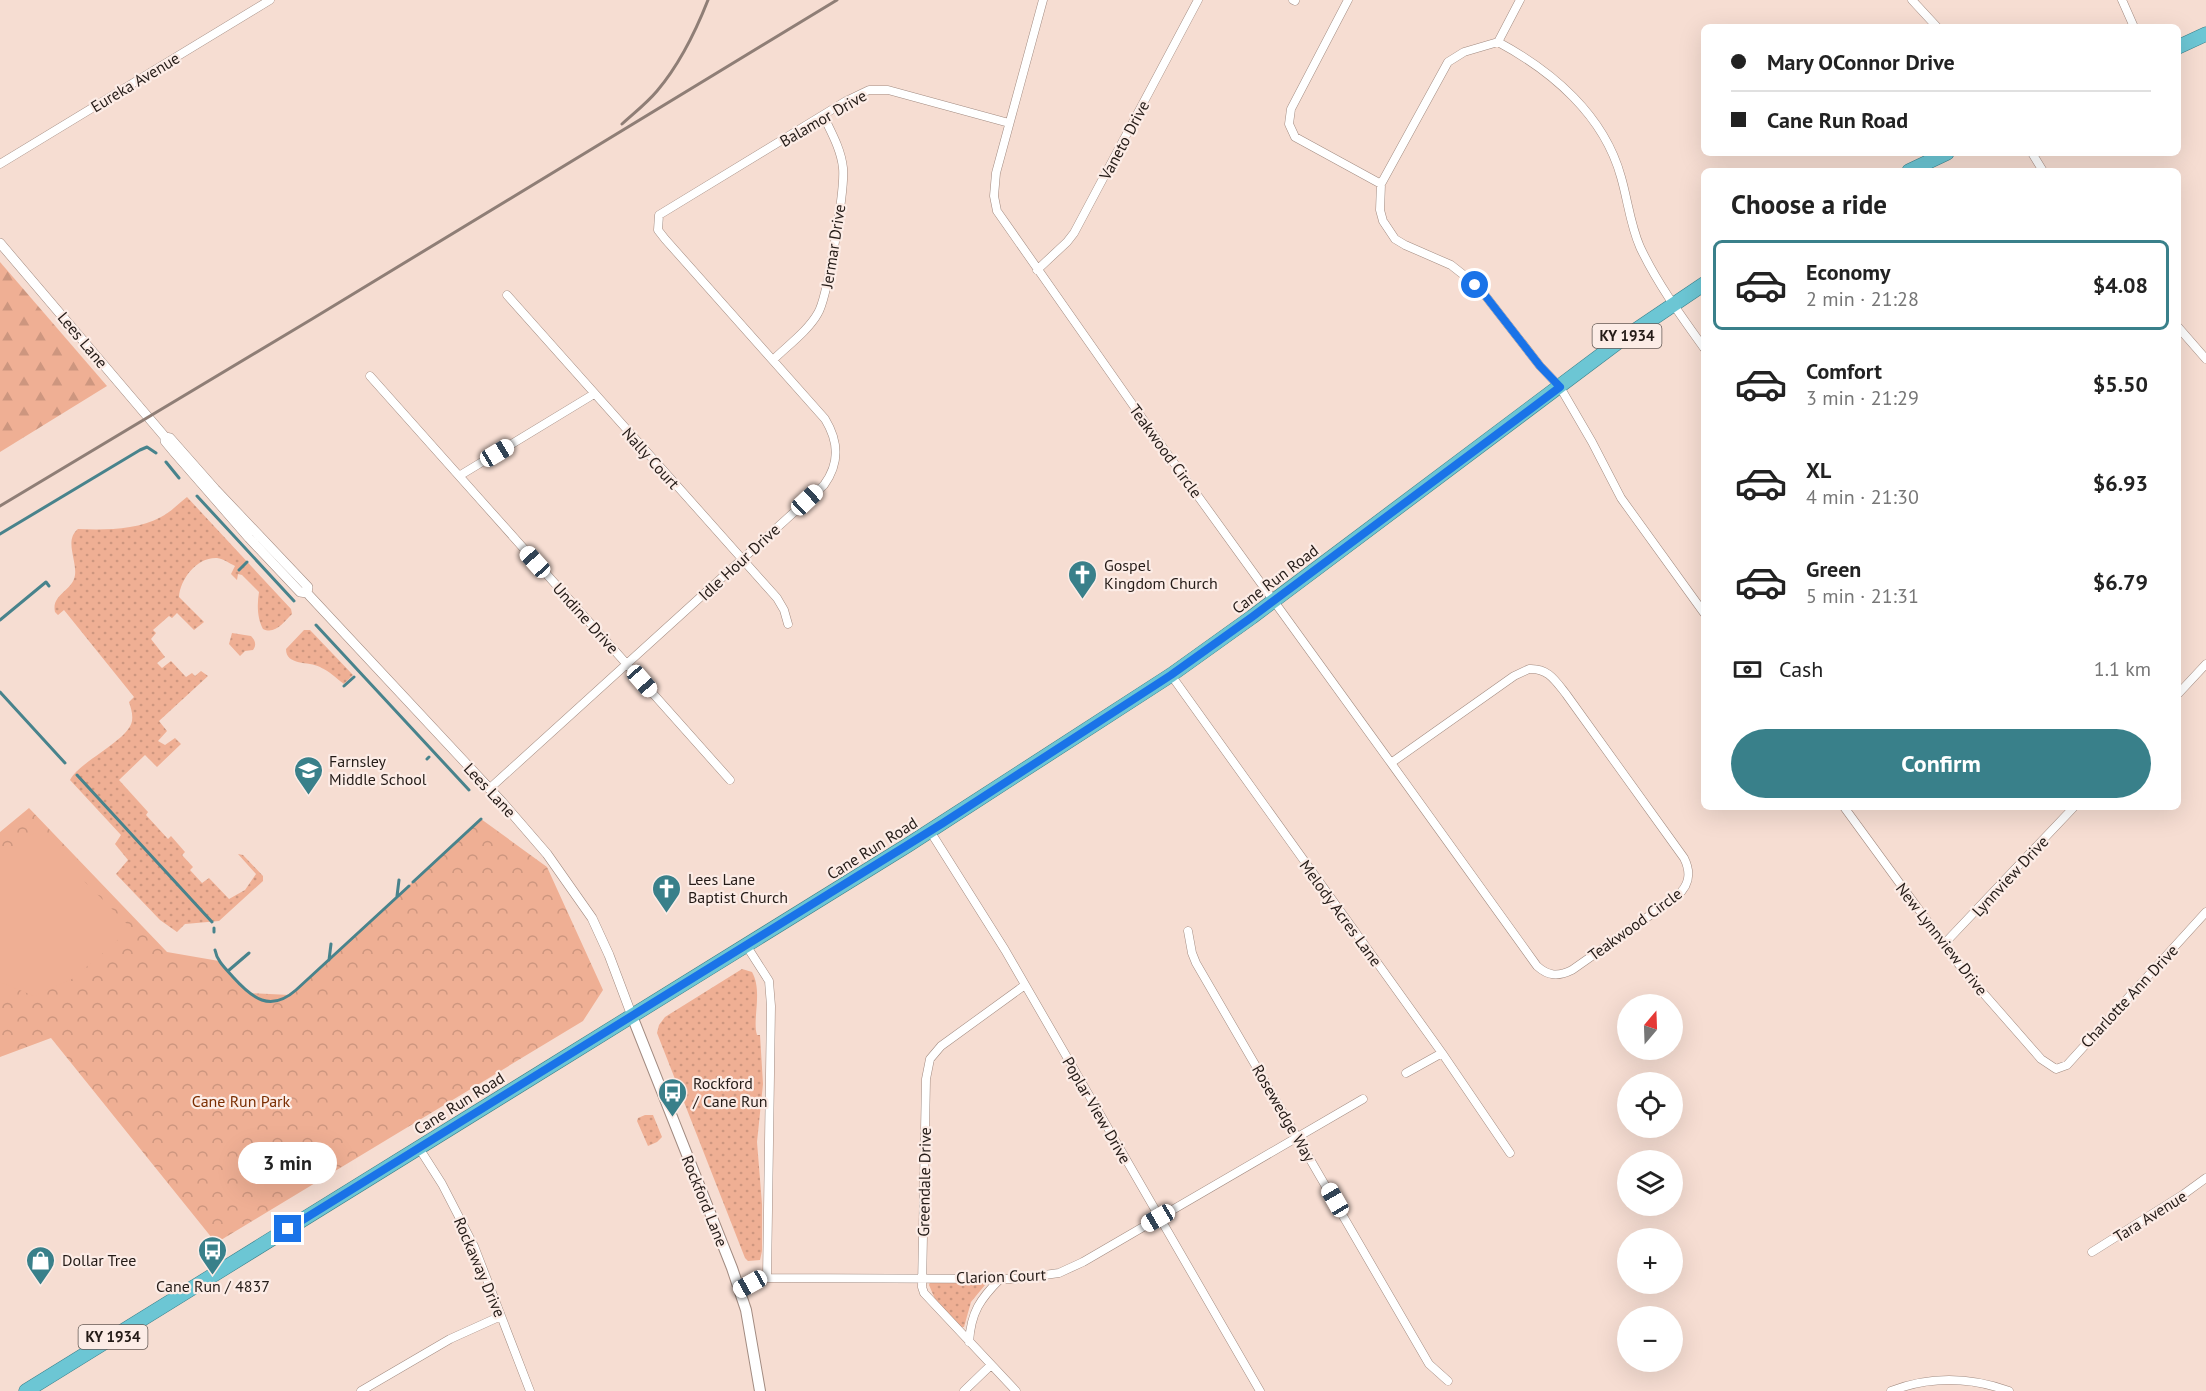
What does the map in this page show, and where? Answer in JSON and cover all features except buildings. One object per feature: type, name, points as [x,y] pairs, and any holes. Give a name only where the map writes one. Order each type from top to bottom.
[{"type":"highway","points":[[2181,46],[2206,34]]},
{"type":"highway","points":[[1915,168],[1941,156]]},
{"type":"highway","name":"Cane Run Road","points":[[26,1391],[930,831],[1171,675],[1621,340],[1701,286]]},
{"type":"main road","name":"Rockford Lane","points":[[632,1016],[739,1290],[752,1338],[760,1391]]},
{"type":"street","name":"Eureka Avenue","points":[[0,164],[270,0]]},
{"type":"street","name":"Teakwood Circle","points":[[1043,0],[996,172],[994,204],[1000,219],[1273,600],[1537,966],[1549,974],[1564,974],[1572,970],[1676,897],[1686,887],[1689,873],[1684,858],[1566,693],[1550,673],[1542,669],[1529,669],[1514,676],[1391,763]]},
{"type":"street","name":"Vaneto Drive","points":[[1037,270],[1067,242],[1074,232],[1198,0]]},
{"type":"street","points":[[1348,0],[1291,109],[1289,124],[1295,137],[1381,184]]},
{"type":"street","points":[[1520,0],[1498,42],[1464,52],[1448,62],[1381,184],[1380,210],[1388,231],[1405,245],[1445,261],[1484,294],[1540,366],[1560,387],[1621,498],[1701,609]]},
{"type":"street","points":[[1912,0],[1934,24]]},
{"type":"street","points":[[2122,0],[2133,24]]},
{"type":"street","points":[[1498,42],[1546,72],[1569,91],[1588,114],[1606,143],[1621,177],[1630,222],[1641,248],[1674,304],[1701,344]]},
{"type":"street","name":"Balamor Drive","points":[[658,223],[659,215],[869,90],[880,89],[1009,123]]},
{"type":"street","name":"Jermar Drive","points":[[773,360],[811,324],[818,314],[827,286],[843,171],[836,144],[824,116]]},
{"type":"street","name":"Idle Hour Drive","points":[[489,789],[824,485],[831,475],[836,459],[835,438],[828,425],[665,239],[658,230],[658,223]]},
{"type":"street","name":"Lees Lane","points":[[0,243],[242,530],[300,592],[307,593],[548,854],[591,918],[609,955],[632,1016]]},
{"type":"street","name":"Nally Court","points":[[507,295],[777,598],[788,624]]},
{"type":"street","points":[[2181,330],[2206,359]]},
{"type":"street","name":"Undine Drive","points":[[370,376],[730,780]]},
{"type":"street","points":[[459,476],[594,394]]},
{"type":"street","points":[[2181,691],[2206,664]]},
{"type":"street","name":"Melody Acres Lane","points":[[1171,675],[1442,1053],[1510,1153]]},
{"type":"street","name":"New Lynnview Drive","points":[[1846,810],[1944,944],[1988,999],[2048,1065]]},
{"type":"street","name":"Lynnview Drive","points":[[1944,944],[2071,810]]},
{"type":"street","name":"Poplar View Drive","points":[[930,831],[992,929],[1260,1391]]},
{"type":"street","name":"Charlotte Ann Drive","points":[[2048,1065],[2056,1069],[2067,1065],[2205,916]]},
{"type":"street","name":"Rosewedge Way","points":[[1188,931],[1196,963],[1429,1365],[1448,1381]]},
{"type":"street","points":[[746,945],[768,981],[771,1006],[767,1278]]},
{"type":"street","name":"Greendale Drive","points":[[1016,1391],[924,1293],[922,1287],[926,1079],[928,1064],[934,1053],[951,1037],[1025,985]]},
{"type":"street","points":[[1407,1073],[1442,1053]]},
{"type":"street","name":"Clarion Court","points":[[739,1290],[761,1278],[1031,1278],[1059,1273],[1083,1262],[1363,1099]]},
{"type":"street","name":"Rockaway Drive","points":[[419,1148],[461,1218],[530,1391]]},
{"type":"street","name":"Tara Avenue","points":[[2092,1252],[2206,1178]]},
{"type":"street","points":[[969,1342],[970,1329],[977,1306],[1001,1278]]},
{"type":"street","points":[[361,1391],[450,1339],[501,1316]]},
{"type":"street","points":[[964,1391],[991,1365]]},
{"type":"street","points":[[1891,1391],[1929,1381],[1953,1380],[1981,1382],[2009,1391]]},
{"type":"green space","points":[[0,262],[107,386],[0,452]]},
{"type":"green space","points":[[187,497],[291,609],[292,614],[275,629],[263,629],[258,611],[259,592],[242,575],[238,574],[237,580],[231,574],[235,566],[217,558],[196,565],[186,576],[180,590],[179,597],[204,622],[194,630],[177,613],[172,618],[169,616],[153,630],[156,633],[151,639],[165,657],[157,663],[162,668],[171,661],[186,677],[192,673],[195,676],[201,671],[208,676],[159,721],[167,731],[158,741],[165,745],[175,738],[181,744],[157,767],[145,755],[119,780],[148,812],[146,815],[168,839],[171,836],[185,852],[182,855],[193,867],[190,870],[202,883],[209,878],[229,899],[245,890],[256,874],[238,854],[243,855],[263,876],[263,881],[219,921],[185,924],[177,932],[160,920],[116,874],[128,860],[115,844],[121,835],[70,780],[83,765],[114,743],[129,728],[132,711],[129,702],[134,697],[64,610],[58,615],[55,612],[55,606],[56,601],[70,585],[75,575],[71,544],[78,529],[110,529],[142,524],[165,515]]},
{"type":"green space","points":[[304,630],[310,630],[353,675],[344,684],[320,667],[294,661],[287,654],[286,649]]},
{"type":"green space","points":[[232,633],[251,636],[255,643],[253,650],[245,651],[240,656],[229,644]]},
{"type":"green space","name":"Cane Run Park","points":[[29,808],[167,952],[219,961],[248,993],[290,995],[481,819],[547,867],[603,990],[583,1021],[216,1243],[51,1038],[0,1057],[0,832]]},
{"type":"green space","points":[[36,833],[130,927],[115,943],[72,979],[34,996],[0,982],[0,863],[27,836]]},
{"type":"green space","points":[[742,969],[752,972],[757,988],[756,1028],[757,1035],[760,1035],[763,1084],[757,1142],[762,1204],[762,1251],[760,1260],[748,1261],[657,1033],[665,1017]]},
{"type":"green space","points":[[645,1115],[653,1115],[662,1137],[648,1146],[637,1121]]},
{"type":"green space","points":[[930,1282],[985,1285],[971,1302],[964,1327],[961,1327],[935,1299],[929,1285]]},
{"type":"waterway","points":[[0,534],[140,450],[147,447],[156,453]]},
{"type":"waterway","points":[[166,462],[179,478]]},
{"type":"waterway","points":[[197,496],[294,601]]},
{"type":"waterway","points":[[239,570],[247,562]]},
{"type":"waterway","points":[[0,620],[46,582],[49,586]]},
{"type":"waterway","points":[[316,625],[469,790]]},
{"type":"waterway","points":[[344,686],[354,677]]},
{"type":"waterway","points":[[0,692],[65,763]]},
{"type":"waterway","points":[[77,775],[212,922]]},
{"type":"waterway","points":[[413,882],[481,819]]},
{"type":"waterway","points":[[397,896],[399,880]]},
{"type":"waterway","points":[[215,950],[222,964],[247,991],[262,1000],[278,1001],[296,990],[409,886]]},
{"type":"waterway","points":[[329,960],[331,944]]},
{"type":"waterway","points":[[228,971],[249,953]]},
{"type":"railway","points":[[622,124],[645,104],[673,70],[708,0]]},
{"type":"railway","points":[[0,506],[837,0]]},
{"type":"place","name":"Gospel Kingdom Church","points":[[1083,600]]},
{"type":"place","name":"Farnsley Middle School","points":[[308,796]]},
{"type":"place","name":"Lees Lane Baptist Church","points":[[667,914]]},
{"type":"place","name":"Rockford / Cane Run","points":[[672,1118]]},
{"type":"place","name":"Cane Run / 4837","points":[[213,1276]]},
{"type":"place","name":"Dollar Tree","points":[[41,1286]]},
{"type":"route","points":[[288,1229],[943,823],[1171,675],[1560,387],[1540,366],[1475,285]]}]
